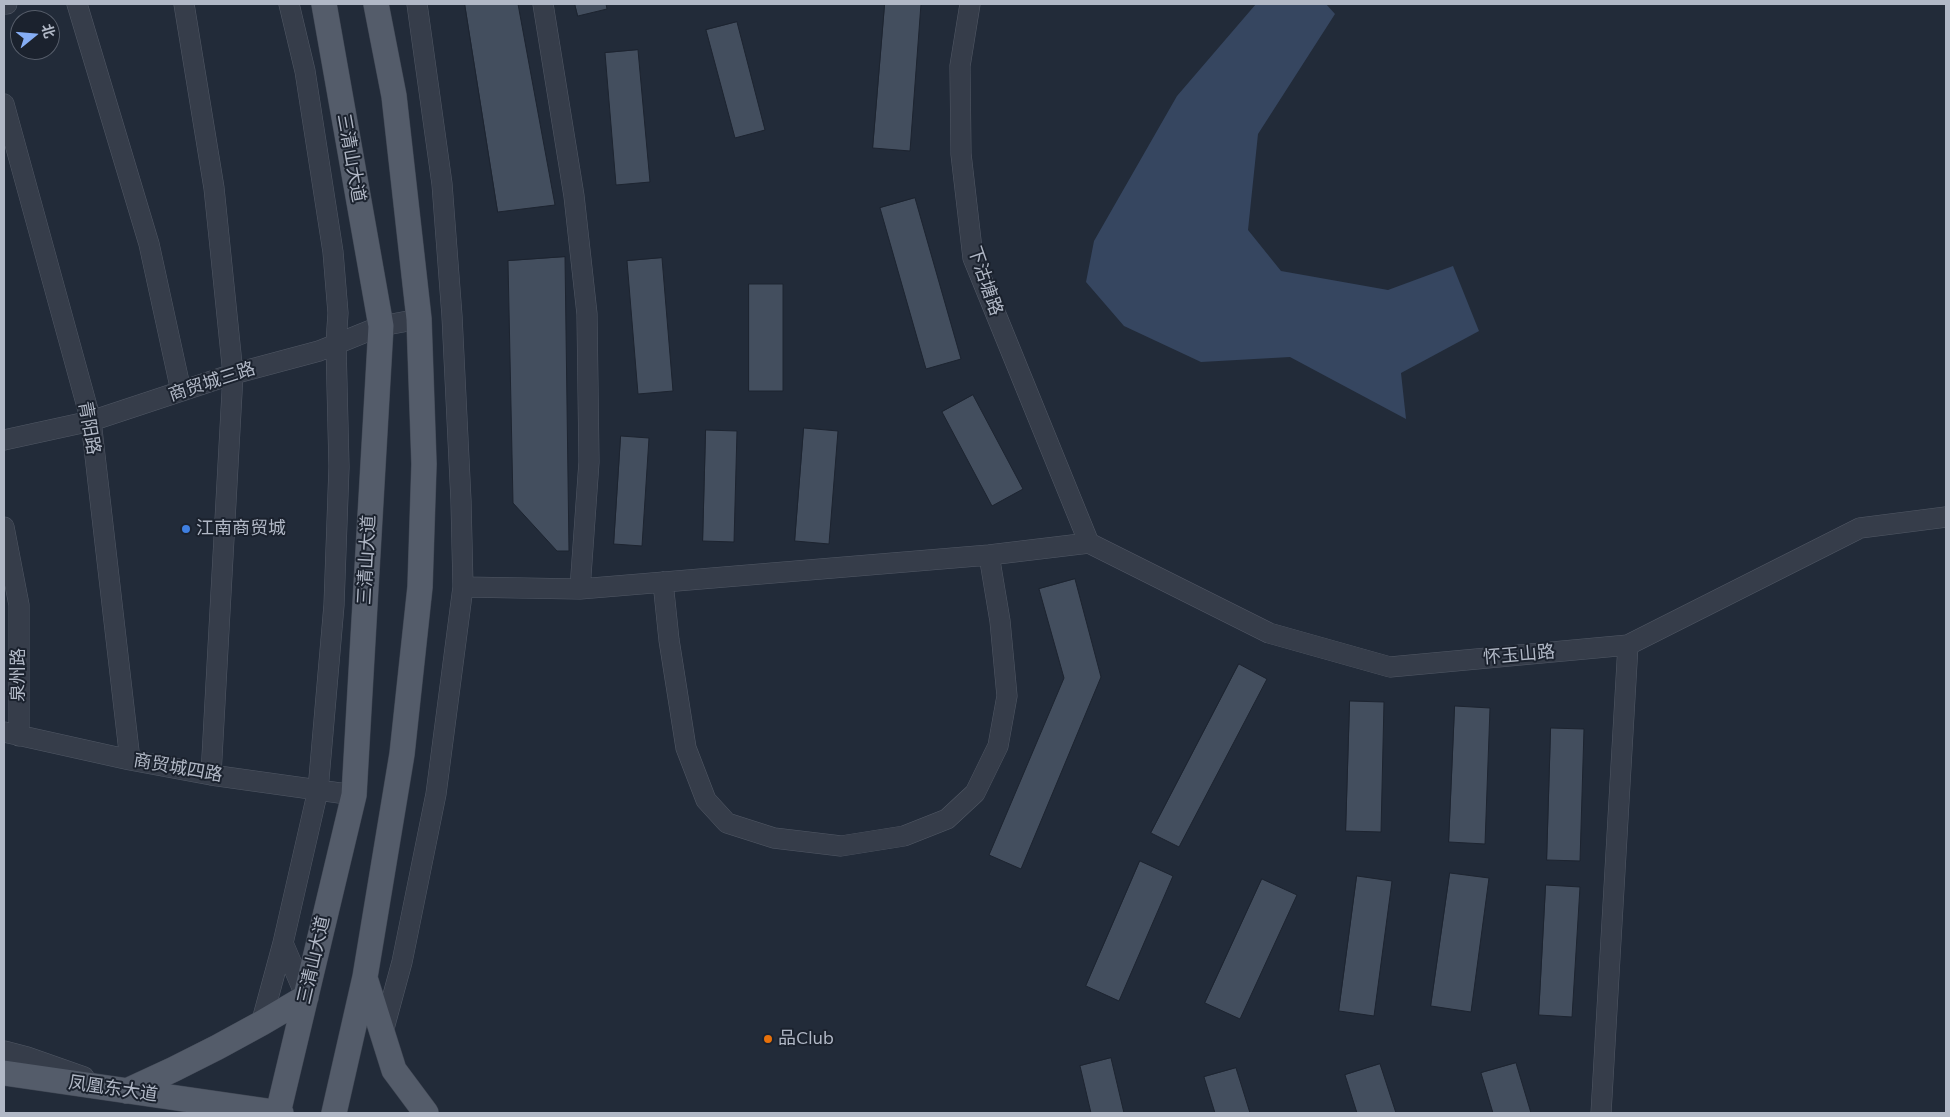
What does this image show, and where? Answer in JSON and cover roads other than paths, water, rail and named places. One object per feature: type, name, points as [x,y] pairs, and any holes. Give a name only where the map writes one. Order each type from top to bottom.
[{"type":"main road","name":"三清山大道","points":[[279,1113],[354,794],[381,326],[324,4]]},
{"type":"main road","points":[[334,1113],[365,977],[402,754],[420,587],[424,464],[419,319],[394,96],[376,4]]},
{"type":"main road","points":[[365,977],[394,1070],[426,1113]]},
{"type":"main road","points":[[121,1090],[188,1063],[261,1024],[306,997]]},
{"type":"main road","name":"凤凰东大道","points":[[4,1073],[279,1113]]},
{"type":"street","points":[[77,4],[149,244],[181,391]]},
{"type":"street","points":[[184,4],[214,188],[233,374],[211,775]]},
{"type":"street","points":[[261,1024],[283,943],[318,790],[334,605],[338,467],[336,344],[338,313],[333,252],[305,72],[288,4]]},
{"type":"street","points":[[382,1032],[402,962],[436,794],[463,588],[461,501],[452,316],[442,184],[416,4]]},
{"type":"street","points":[[543,4],[574,196],[587,314],[589,462],[580,589]]},
{"type":"street","name":"下沽塘路","points":[[970,4],[960,66],[961,154],[973,258],[1089,543]]},
{"type":"street","name":"青阳路","points":[[4,104],[91,421],[130,760]]},
{"type":"street","name":"商贸城三路","points":[[4,440],[91,421],[233,374],[319,351],[381,326],[419,319]]},
{"type":"street","name":"怀玉山路","points":[[1089,543],[1269,633],[1390,667],[1628,645],[1860,528],[1946,517]]},
{"type":"street","name":"泉州路","points":[[4,527],[19,605],[11,734]]},
{"type":"street","points":[[463,588],[580,589],[990,555],[1089,543]]},
{"type":"street","points":[[663,582],[669,640],[686,748],[706,800],[727,823],[774,838],[841,846],[904,836],[938,823],[947,819],[976,793],[998,746],[1007,696],[1000,621],[990,555]]},
{"type":"street","points":[[1601,1113],[1628,645]]},
{"type":"street","name":"商贸城四路","points":[[11,734],[130,760],[211,775],[354,794]]},
{"type":"street","points":[[283,943],[306,997]]},
{"type":"street","points":[[4,1051],[27,1057],[121,1090]]},
{"type":"water","points":[[1256,4],[1326,4],[1335,14],[1258,134],[1248,230],[1281,271],[1388,290],[1453,266],[1479,331],[1401,373],[1406,419],[1290,357],[1201,362],[1124,326],[1086,282],[1094,241],[1177,96]]},
{"type":"place","name":"江南商贸城","points":[[186,529]]},
{"type":"place","name":"品Club","points":[[768,1039]]}]
